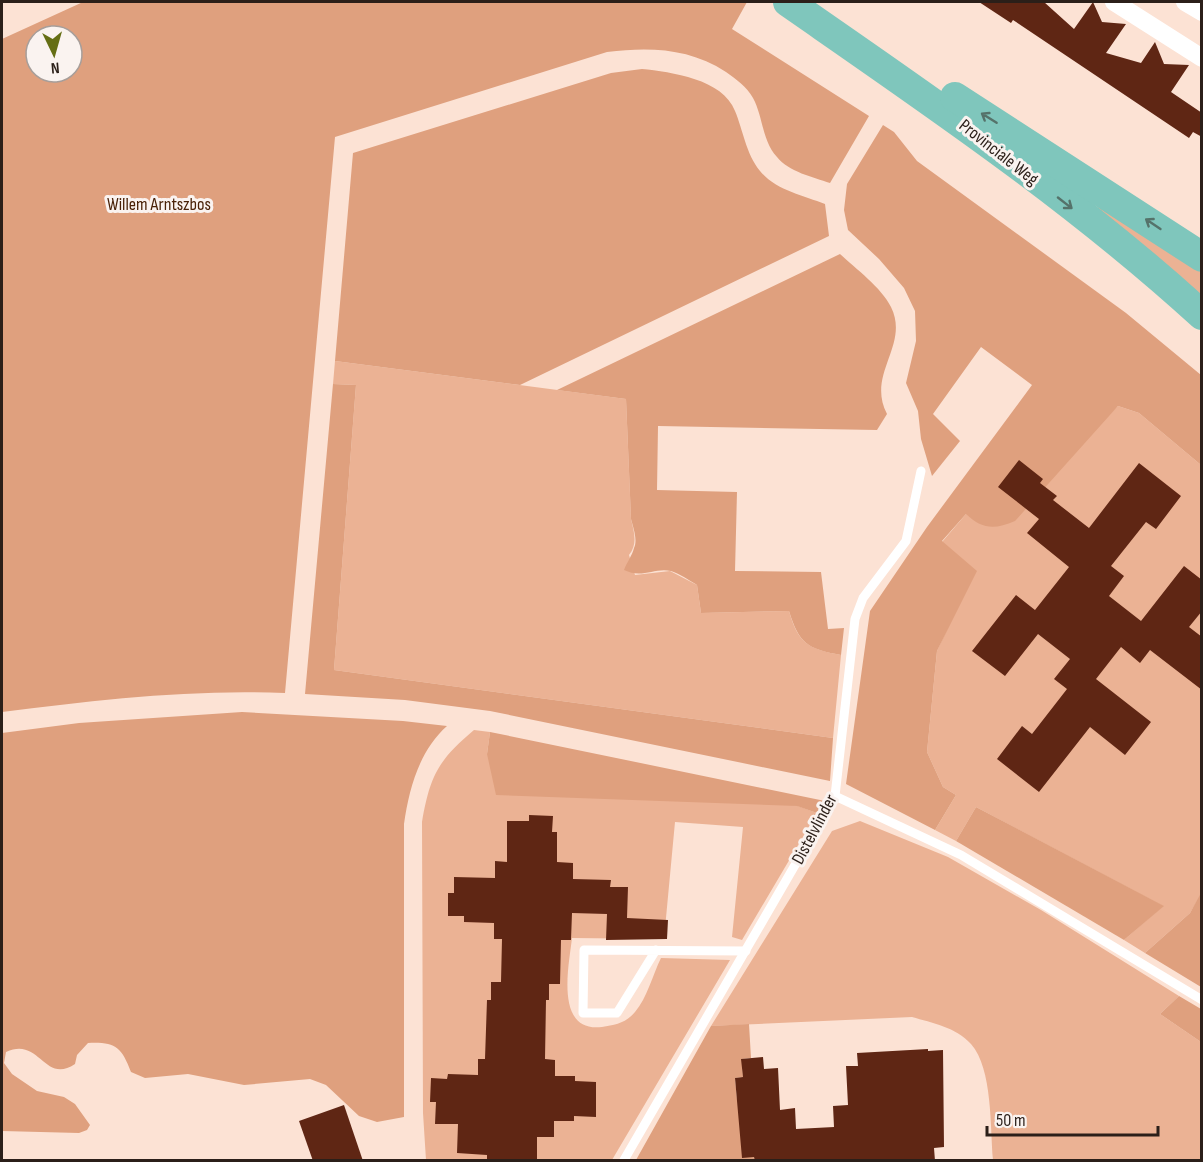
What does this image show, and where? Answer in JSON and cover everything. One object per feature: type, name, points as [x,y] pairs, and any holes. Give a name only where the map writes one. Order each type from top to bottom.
[{"type":"main road","name":"Provinciale Weg","points":[[788,2],[952,116],[1095,226],[1202,315]]},
{"type":"main road","name":"Provinciale Weg","points":[[793,2],[960,100],[1202,257]]},
{"type":"street","points":[[1113,2],[1202,58]]},
{"type":"street","points":[[1185,2],[1202,12]]},
{"type":"lane","name":"Distelvlinder","points":[[624,1161],[835,796],[855,619],[863,598],[906,541],[921,471]]},
{"type":"lane","points":[[835,796],[961,855],[1202,1000]]},
{"type":"lane","points":[[656,950],[617,1014],[584,1013],[584,950],[656,950],[746,951]]},
{"type":"shaded area","points":[[1095,203],[1201,268],[1201,308],[1108,225]]},
{"type":"shaded area","points":[[335,361],[626,399],[631,519],[635,538],[634,547],[629,555],[635,575],[670,571],[697,585],[701,613],[789,611],[796,631],[806,643],[820,650],[841,655],[833,738],[334,670],[356,385],[333,384]]},
{"type":"shaded area","points":[[1118,406],[1139,413],[1201,465],[1202,893],[1190,913],[1145,953],[1124,940],[1163,906],[976,807],[956,841],[935,830],[956,795],[943,787],[927,752],[937,651],[951,621],[942,542],[966,514],[1105,418]]},
{"type":"shaded area","points":[[474,730],[490,732],[487,754],[798,806],[817,813],[742,940],[732,937],[743,827],[675,822],[664,939],[572,938],[568,995],[571,1009],[577,1019],[587,1026],[611,1025],[632,1016],[643,1000],[661,958],[730,960],[612,1160],[426,1160],[423,1113],[422,822],[428,792],[437,770],[452,751]]},
{"type":"shaded area","points":[[860,821],[948,857],[1041,910],[1179,996],[1160,1014],[1201,1042],[1201,1160],[993,1160],[987,1083],[978,1055],[971,1044],[958,1033],[912,1017],[711,1026],[832,831]]},
{"type":"green space","name":"Willem Arntszbos","points":[[83,2],[747,2],[732,29],[869,116],[830,183],[788,167],[777,157],[768,144],[753,98],[737,80],[726,72],[698,58],[683,54],[639,50],[607,52],[335,137],[285,693],[179,694],[2,712],[2,39],[24,29],[24,84],[84,84],[84,24],[35,24]]},
{"type":"green space","points":[[642,69],[695,79],[719,91],[729,100],[735,111],[748,150],[766,178],[782,188],[825,204],[829,236],[520,385],[335,361],[353,153],[611,73]]},
{"type":"green space","points":[[883,125],[894,132],[917,161],[1126,313],[1201,375],[1201,465],[1139,413],[1118,406],[1015,521],[994,527],[977,523],[966,514],[942,541],[977,571],[937,651],[927,752],[943,787],[956,795],[935,830],[846,784],[870,611],[927,527],[1032,385],[981,347],[933,414],[960,441],[932,476],[921,439],[918,411],[906,383],[916,341],[915,311],[904,288],[879,259],[848,230],[844,210],[847,184]]},
{"type":"green space","points":[[840,254],[881,292],[891,307],[895,321],[893,347],[881,386],[887,414],[877,430],[658,426],[657,490],[737,492],[735,571],[821,572],[828,629],[844,628],[841,655],[820,650],[806,643],[797,631],[789,611],[701,613],[697,585],[684,577],[665,570],[637,573],[624,570],[636,541],[631,519],[626,399],[557,390]]},
{"type":"green space","points":[[333,384],[356,385],[334,670],[833,738],[830,781],[490,711],[405,700],[305,694]]},
{"type":"green space","points":[[242,712],[403,721],[447,726],[437,736],[422,759],[412,784],[404,824],[404,1117],[377,1122],[359,1116],[326,1085],[310,1079],[244,1085],[188,1074],[145,1078],[131,1072],[124,1056],[116,1047],[105,1043],[88,1043],[77,1055],[75,1064],[65,1069],[56,1069],[35,1054],[17,1049],[6,1052],[4,1063],[12,1074],[37,1091],[64,1097],[75,1104],[90,1125],[87,1130],[79,1133],[2,1131],[2,733],[79,723]]},
{"type":"green space","points":[[490,732],[825,801],[817,813],[797,806],[496,795],[487,754]]},
{"type":"green space","points":[[976,807],[1164,906],[1124,940],[956,841]]},
{"type":"green space","points":[[1201,893],[1201,987],[1145,953],[1190,913]]},
{"type":"green space","points":[[1179,996],[1201,1009],[1201,1042],[1160,1014]]},
{"type":"green space","points":[[749,1024],[751,1058],[742,1059],[743,1077],[735,1078],[737,1100],[742,1100],[755,1160],[636,1160],[711,1026]]},
{"type":"building","points":[[979,2],[1044,2],[1074,29],[1093,2],[1102,22],[1126,24],[1106,53],[1141,63],[1155,42],[1164,64],[1189,65],[1171,92],[1202,113],[1202,137],[1193,132],[1189,138],[1013,20],[1011,23]]},
{"type":"building","points":[[1019,460],[1043,479],[1040,483],[1057,496],[1053,500],[1089,528],[1139,463],[1181,496],[1156,529],[1146,522],[1111,566],[1124,576],[1109,596],[1141,621],[1184,566],[1202,580],[1202,611],[1189,627],[1202,637],[1202,690],[1150,650],[1140,663],[1121,647],[1096,679],[1151,722],[1125,755],[1090,727],[1039,792],[997,759],[1022,726],[1032,734],[1067,689],[1054,679],[1070,659],[1038,634],[1005,676],[972,651],[1016,595],[1035,610],[1069,567],[1027,533],[1039,519],[998,487]]},
{"type":"building","points":[[529,815],[553,816],[552,832],[557,832],[557,862],[573,863],[573,879],[611,880],[610,887],[628,887],[627,918],[668,920],[667,939],[606,940],[607,914],[572,913],[571,940],[561,940],[560,984],[549,984],[549,1000],[546,1000],[545,1059],[555,1060],[555,1076],[575,1076],[575,1081],[596,1082],[596,1117],[574,1116],[574,1121],[554,1121],[554,1137],[537,1137],[537,1161],[487,1161],[487,1155],[457,1153],[458,1124],[435,1124],[436,1102],[430,1102],[431,1078],[447,1079],[448,1074],[478,1075],[478,1059],[485,1059],[487,1000],[491,1000],[491,982],[501,982],[502,939],[494,939],[494,923],[464,922],[464,916],[448,916],[448,893],[454,893],[454,877],[495,878],[495,861],[507,862],[507,821],[529,821]]},
{"type":"building","points":[[928,1049],[928,1051],[943,1050],[944,1147],[934,1148],[935,1161],[755,1161],[754,1157],[742,1158],[735,1078],[743,1077],[741,1059],[763,1057],[764,1069],[778,1068],[780,1110],[795,1108],[796,1129],[834,1127],[833,1106],[848,1105],[846,1066],[858,1066],[857,1053]]},
{"type":"building","points":[[344,1105],[363,1161],[313,1161],[299,1121]]}]
